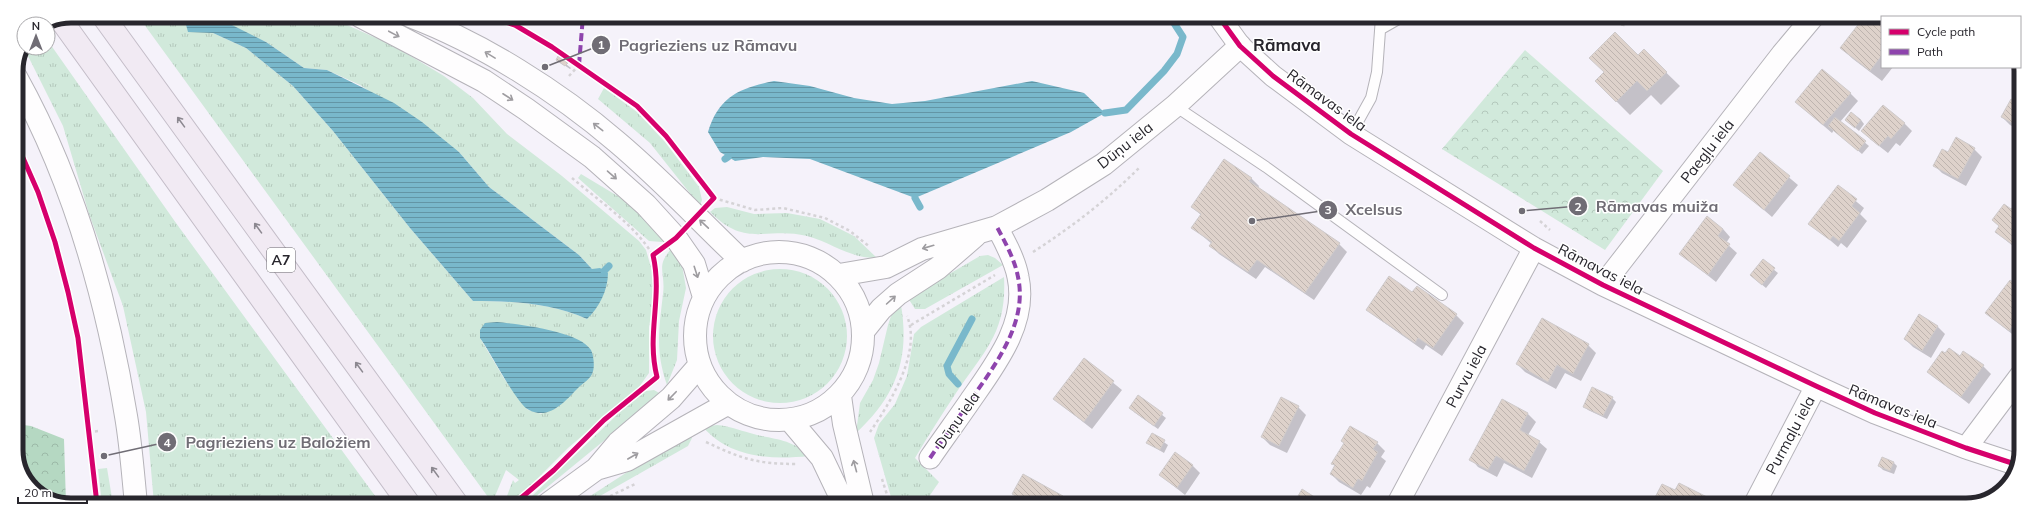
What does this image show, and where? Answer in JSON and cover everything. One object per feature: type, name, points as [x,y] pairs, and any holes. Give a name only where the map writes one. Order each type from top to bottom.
[{"type":"highway","name":"A7","points":[[108,23],[453,498]]},
{"type":"highway","name":"A7","points":[[64,24],[406,498]]},
{"type":"main road","points":[[373,23],[484,81],[526,109],[592,158],[646,205],[676,238],[694,264],[704,297]]},
{"type":"main road","points":[[428,23],[475,46],[569,105],[617,141],[664,184],[696,218],[742,261]]},
{"type":"main road","name":"Dūņu iela","points":[[865,329],[881,309],[898,294],[938,268],[988,230],[1047,200],[1104,164],[1175,106],[1240,46]]},
{"type":"main road","points":[[23,89],[37,114],[67,187],[95,277],[111,341],[126,417],[135,498]]},
{"type":"main road","name":"Dūņu iela","points":[[839,275],[886,267],[922,249],[988,230]]},
{"type":"main road","points":[[767,253],[793,253],[818,261],[839,275],[851,292],[861,313],[865,329],[862,359],[855,377],[840,396],[817,412],[790,420],[757,417],[727,404],[706,383],[698,367],[694,344],[696,320],[704,297],[720,276],[742,261],[767,253]]},
{"type":"main road","points":[[556,498],[596,468],[618,443],[671,398],[698,367]]},
{"type":"main road","points":[[840,396],[849,446],[862,491],[863,498]]},
{"type":"main road","points":[[596,468],[627,460],[727,404]]},
{"type":"main road","points":[[790,420],[822,458],[841,498]]},
{"type":"street","name":"Rāmavas iela","points":[[1223,23],[1240,46],[1273,76],[1351,134],[1534,248],[1603,285],[1816,386],[1875,412],[1966,448],[2012,463]]},
{"type":"street","name":"Paegļu iela","points":[[1603,285],[1782,54],[1808,23]]},
{"type":"street","name":"Dūņu iela","points":[[930,458],[999,360],[1016,322],[1020,298],[1018,276],[1009,250],[988,230]]},
{"type":"street","name":"Purvu iela","points":[[1401,498],[1534,248]]},
{"type":"street","points":[[1966,448],[2014,384]]},
{"type":"street","name":"Purmaļu iela","points":[[1758,498],[1816,386]]},
{"type":"lane","points":[[1351,134],[1371,98],[1376,72],[1381,23]]},
{"type":"lane","points":[[1381,29],[1392,23]]},
{"type":"lane","points":[[1175,106],[1269,163],[1442,295]]},
{"type":"path","points":[[1614,23],[1624,25],[1627,23]]},
{"type":"path","points":[[573,62],[585,69]]},
{"type":"path","points":[[564,81],[579,65]]},
{"type":"path","points":[[572,178],[626,223],[647,244],[654,258],[676,238]]},
{"type":"path","points":[[709,192],[714,198],[755,210],[784,208],[825,218],[850,230],[869,246],[886,267]]},
{"type":"path","points":[[696,218],[714,198]]},
{"type":"path","points":[[849,446],[867,438],[886,409],[905,370],[911,325],[898,294]]},
{"type":"path","points":[[88,424],[90,440]]},
{"type":"path","points":[[689,424],[702,440],[751,461],[770,464],[798,464],[822,458]]},
{"type":"path","points":[[89,432],[99,431]]},
{"type":"green space","points":[[143,23],[199,23],[213,33],[246,48],[293,86],[333,131],[410,228],[473,301],[517,302],[545,306],[559,309],[587,319],[592,269],[579,255],[489,187],[459,152],[360,85],[327,70],[304,68],[266,42],[220,23],[343,23],[394,46],[444,76],[473,98],[507,134],[562,176],[639,241],[646,250],[654,278],[655,291],[649,327],[649,373],[639,387],[568,448],[523,493],[514,498],[506,498],[513,480],[515,483],[519,480],[506,470],[495,496],[488,497]],"holes":[[[480,338],[542,414],[528,410],[505,380]]]},
{"type":"green space","points":[[1525,50],[1663,171],[1605,250],[1442,149]]},
{"type":"green space","points":[[56,52],[176,223],[377,498],[153,498],[146,412],[123,306],[89,214],[63,126],[28,56],[56,56]]},
{"type":"green space","points":[[604,88],[637,112],[665,142],[699,187],[702,200],[700,206],[650,143],[598,99]]},
{"type":"green space","points":[[581,174],[636,207],[670,236],[662,242],[649,241],[578,178]]},
{"type":"green space","points":[[727,207],[754,214],[787,213],[820,219],[854,236],[877,258],[857,256],[807,236],[780,233],[757,234],[735,230],[723,223],[710,212],[715,208]]},
{"type":"green space","points":[[674,246],[682,265],[686,288],[679,321],[677,360],[667,385],[663,373],[659,350],[659,329],[664,286],[662,269],[664,259]]},
{"type":"green space","points":[[988,255],[995,258],[1003,265],[925,309],[915,309],[908,298],[980,256]]},
{"type":"green space","points":[[773,269],[787,269],[806,274],[828,288],[842,310],[846,323],[846,349],[842,362],[828,384],[806,398],[787,403],[773,403],[754,398],[732,384],[718,362],[713,343],[713,329],[718,310],[732,288],[754,274]]},
{"type":"green space","points":[[1004,277],[1002,312],[998,327],[992,340],[915,458],[939,482],[928,498],[891,498],[874,438],[879,424],[895,404],[907,376],[914,334],[921,327]]},
{"type":"green space","points":[[901,305],[903,343],[897,375],[881,405],[856,433],[860,403],[873,380],[891,316]]},
{"type":"green space","points":[[654,390],[661,394],[534,498],[532,496],[619,413],[646,391]]},
{"type":"green space","points":[[23,425],[31,426],[64,439],[66,498],[47,492],[31,477],[23,454]]},
{"type":"green space","points":[[717,425],[781,440],[802,450],[809,456],[780,458],[752,455],[738,451],[714,437],[703,427]]},
{"type":"green space","points":[[692,430],[692,438],[688,446],[597,498],[587,498]]},
{"type":"green space","points":[[107,468],[112,498],[101,498],[98,469]]},
{"type":"water","points":[[186,23],[224,23],[232,25],[266,42],[304,68],[327,70],[394,103],[422,122],[459,152],[489,187],[579,255],[592,269],[600,268],[608,273],[605,292],[595,310],[587,319],[559,309],[545,306],[517,302],[473,301],[410,228],[333,131],[293,86],[246,48],[213,33],[188,32]]},
{"type":"water","points":[[774,81],[810,86],[854,98],[892,104],[925,101],[1032,81],[1084,93],[1105,113],[1071,132],[915,198],[810,159],[763,157],[735,161],[720,152],[708,132],[718,110],[732,96],[741,91]]},
{"type":"water","points":[[497,322],[562,333],[585,343],[591,350],[593,356],[594,369],[591,376],[557,408],[544,413],[537,413],[529,410],[524,406],[511,388],[480,338],[480,330],[485,323]]},
{"type":"building","points":[[1859,23],[1881,23],[1881,56],[1870,71],[1840,48]]},
{"type":"building","points":[[1615,32],[1638,55],[1644,49],[1667,72],[1647,91],[1637,81],[1616,102],[1595,81],[1604,72],[1589,58]]},
{"type":"building","points":[[558,56],[568,63],[565,66],[556,60]]},
{"type":"building","points":[[1822,69],[1851,93],[1823,125],[1795,102]]},
{"type":"building","points":[[2011,99],[2014,100],[2014,124],[2001,117]]},
{"type":"building","points":[[1883,105],[1905,123],[1891,139],[1888,136],[1879,146],[1861,131]]},
{"type":"building","points":[[1851,112],[1861,120],[1855,128],[1845,120]]},
{"type":"building","points":[[1835,117],[1866,141],[1858,151],[1828,126]]},
{"type":"building","points":[[1956,137],[1975,148],[1958,179],[1933,166],[1942,149],[1948,152]]},
{"type":"building","points":[[1760,152],[1790,176],[1764,210],[1733,185]]},
{"type":"building","points":[[1224,159],[1252,178],[1249,181],[1340,243],[1305,293],[1257,260],[1248,272],[1209,246],[1212,242],[1191,228],[1201,214],[1191,207]]},
{"type":"building","points":[[1838,185],[1857,199],[1852,206],[1860,213],[1839,241],[1833,236],[1830,240],[1808,224]]},
{"type":"building","points":[[2004,204],[2011,209],[2014,206],[2014,246],[1995,232],[1999,226],[1992,220]]},
{"type":"building","points":[[1707,216],[1723,229],[1718,236],[1730,244],[1708,275],[1679,254]]},
{"type":"building","points":[[1763,259],[1775,268],[1762,285],[1750,275]]},
{"type":"building","points":[[1389,276],[1412,292],[1417,286],[1457,314],[1433,348],[1418,338],[1415,343],[1366,310]]},
{"type":"building","points":[[2010,280],[2014,283],[2014,324],[2009,331],[1985,313]]},
{"type":"building","points":[[1919,314],[1938,326],[1922,351],[1904,339]]},
{"type":"building","points":[[1542,318],[1589,344],[1573,374],[1557,365],[1548,382],[1516,364]]},
{"type":"building","points":[[1949,348],[1960,356],[1963,351],[1984,365],[1961,397],[1927,372],[1942,351],[1945,353]]},
{"type":"building","points":[[1084,358],[1114,381],[1084,422],[1053,399]]},
{"type":"building","points":[[1592,387],[1613,397],[1603,416],[1583,407]]},
{"type":"building","points":[[1138,395],[1163,413],[1154,426],[1129,408]]},
{"type":"building","points":[[1281,397],[1299,406],[1279,446],[1261,437]]},
{"type":"building","points":[[1502,399],[1528,413],[1520,430],[1540,441],[1524,471],[1496,456],[1488,470],[1469,460]]},
{"type":"building","points":[[1350,426],[1378,442],[1373,449],[1378,452],[1362,481],[1358,479],[1353,488],[1330,474],[1335,465],[1331,464],[1344,443],[1341,441]]},
{"type":"building","points":[[1152,433],[1165,440],[1160,450],[1146,443]]},
{"type":"building","points":[[1175,452],[1193,465],[1177,488],[1159,475]]},
{"type":"building","points":[[1882,457],[1894,462],[1890,471],[1878,466]]},
{"type":"building","points":[[1023,474],[1063,496],[1062,498],[1020,498],[1012,494]]},
{"type":"building","points":[[1679,483],[1709,498],[1655,498],[1662,484],[1675,490]]},
{"type":"building","points":[[1302,489],[1316,498],[1297,498]]},
{"type":"waterway","points":[[1105,113],[1126,110],[1164,71],[1177,54],[1183,37],[1174,23]]},
{"type":"waterway","points":[[915,198],[920,207]]},
{"type":"waterway","points":[[604,271],[609,266]]},
{"type":"waterway","points":[[958,384],[949,374],[947,366],[972,319]]},
{"type":"marked path","points":[[579,65],[582,23]]},
{"type":"marked path","points":[[930,458],[999,358],[1014,327],[1020,294],[1017,271],[997,227]]},
{"type":"cycle path","points":[[509,23],[515,25],[552,47],[637,106],[666,136],[714,198],[676,238],[653,255],[656,271],[653,346],[657,377],[604,420],[554,470],[521,498]]},
{"type":"cycle path","points":[[1223,23],[1240,46],[1273,76],[1351,134],[1534,248],[1603,285],[1875,413],[1966,448],[2012,463]]},
{"type":"cycle path","points":[[23,158],[38,192],[55,242],[78,338],[96,498]]},
{"type":"place","name":"Pagrieziens uz Rāmavu","points":[[545,67]]},
{"type":"place","name":"Rāmavas muiža","points":[[1522,211]]},
{"type":"place","name":"Xcelsus","points":[[1252,221]]},
{"type":"place","name":"Pagrieziens uz Baložiem","points":[[104,456]]},
{"type":"district","name":"Rāmava","points":[[1287,44]]}]
